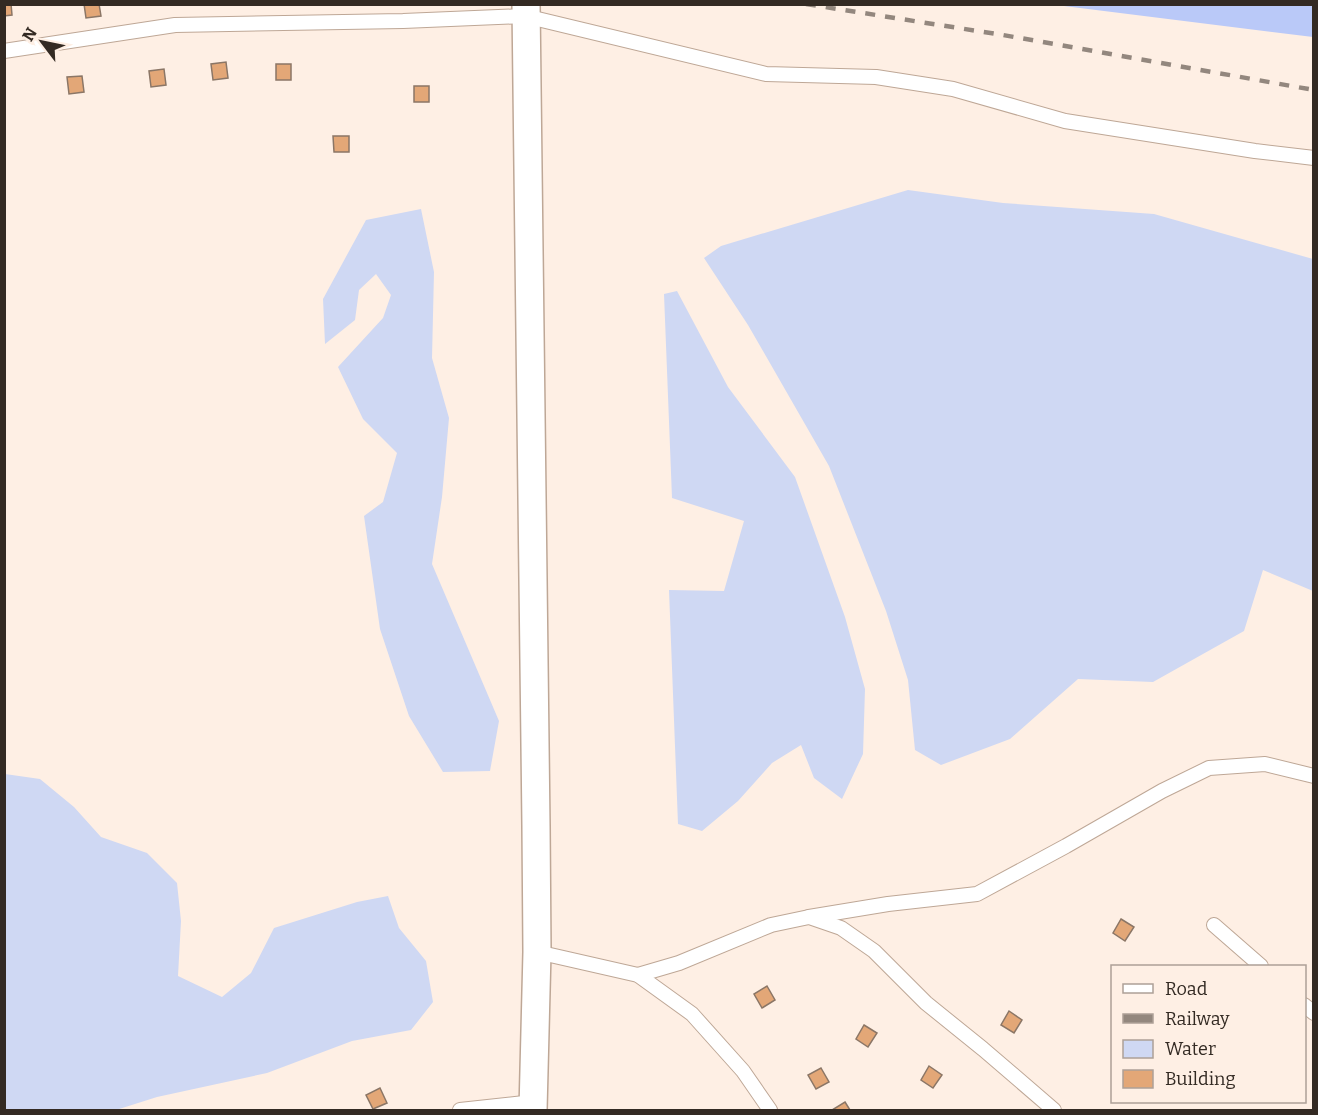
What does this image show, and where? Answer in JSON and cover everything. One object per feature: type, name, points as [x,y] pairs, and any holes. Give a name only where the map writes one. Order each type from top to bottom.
[{"type":"street","points":[[525,10],[537,952],[533,1106]]},
{"type":"lane","points":[[4,51],[175,25],[392,21],[525,10],[766,74],[876,77],[953,89],[1065,121],[1314,158]]},
{"type":"lane","points":[[638,975],[679,963],[771,925],[888,904],[978,894],[1162,791],[1209,768],[1265,764],[1314,776]]},
{"type":"lane","points":[[809,917],[840,928],[874,951],[926,1003],[1054,1110]]},
{"type":"lane","points":[[1214,925],[1260,965]]},
{"type":"lane","points":[[537,952],[638,975],[692,1014],[743,1071],[770,1110]]},
{"type":"lane","points":[[460,1110],[533,1106]]},
{"type":"shaded area","points":[[1056,5],[1313,5],[1313,37]]},
{"type":"water","points":[[908,190],[1003,203],[1154,214],[1313,259],[1313,591],[1263,570],[1244,631],[1153,682],[1078,679],[1010,739],[941,765],[915,750],[908,680],[886,611],[829,466],[748,325],[704,258],[721,246]]},
{"type":"water","points":[[421,209],[434,272],[432,358],[449,418],[442,497],[432,564],[499,721],[490,771],[443,772],[409,716],[380,629],[364,516],[383,502],[397,453],[363,419],[338,367],[383,318],[391,295],[376,274],[359,290],[355,320],[325,344],[323,299],[366,220]]},
{"type":"water","points":[[677,291],[728,387],[795,477],[845,617],[865,689],[863,754],[842,799],[814,778],[801,745],[772,763],[738,801],[702,831],[678,824],[669,590],[724,591],[744,521],[672,498],[664,294]]},
{"type":"water","points":[[5,774],[40,779],[74,807],[101,837],[147,853],[177,883],[181,921],[178,976],[222,997],[251,973],[274,928],[357,902],[388,896],[399,928],[426,961],[433,1002],[411,1030],[352,1041],[267,1073],[157,1097],[116,1110],[5,1110]]},
{"type":"building","points":[[4,4],[11,4],[12,15],[4,16]]},
{"type":"building","points":[[84,4],[99,4],[101,16],[86,18]]},
{"type":"building","points":[[226,62],[228,78],[213,80],[211,64]]},
{"type":"building","points":[[276,64],[291,64],[291,80],[276,80]]},
{"type":"building","points":[[164,69],[166,85],[151,87],[149,71]]},
{"type":"building","points":[[82,76],[84,92],[69,94],[67,77]]},
{"type":"building","points":[[414,86],[429,86],[429,102],[414,102]]},
{"type":"building","points":[[333,136],[349,136],[349,152],[334,152]]},
{"type":"building","points":[[1121,919],[1134,927],[1125,941],[1113,933]]},
{"type":"building","points":[[767,986],[775,1000],[762,1008],[754,994]]},
{"type":"building","points":[[1009,1011],[1022,1020],[1014,1033],[1001,1025]]},
{"type":"building","points":[[864,1025],[877,1033],[868,1047],[856,1039]]},
{"type":"building","points":[[929,1066],[942,1075],[933,1088],[921,1080]]},
{"type":"building","points":[[821,1068],[829,1082],[816,1089],[808,1075]]},
{"type":"building","points":[[380,1088],[387,1103],[373,1109],[366,1095]]},
{"type":"building","points":[[845,1102],[850,1110],[832,1110]]},
{"type":"railway","points":[[806,4],[1003,35],[1314,90]]}]
